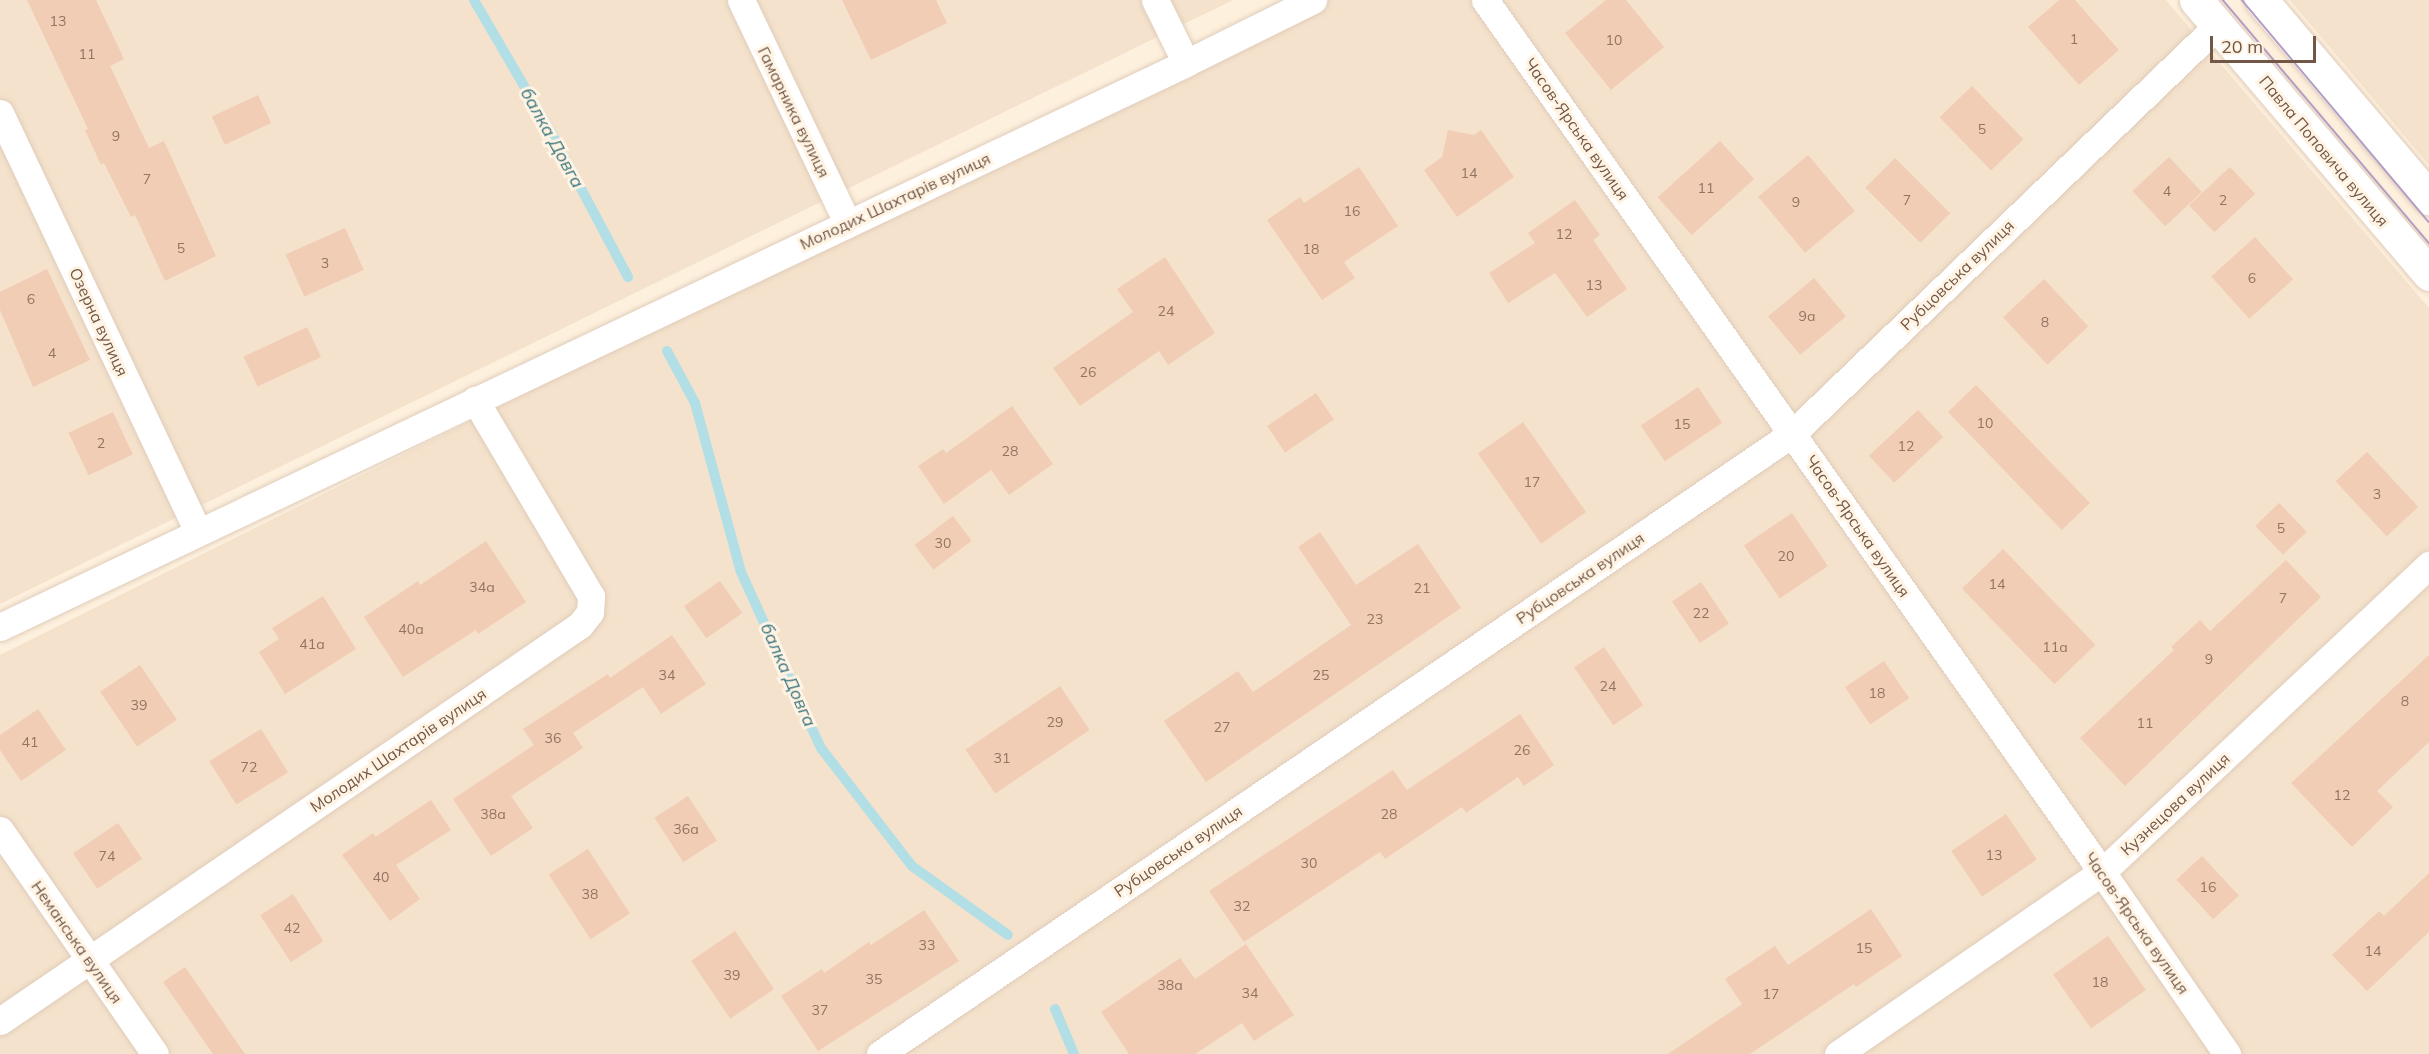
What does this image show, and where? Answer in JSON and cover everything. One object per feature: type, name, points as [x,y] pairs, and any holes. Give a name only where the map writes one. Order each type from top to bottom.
[{"type":"main road","name":"Павла Поповича вулиця","points":[[2196,0],[2429,274]]},
{"type":"main road","points":[[2261,0],[2429,198]]},
{"type":"street","name":"Гамарника вулиця","points":[[741,0],[848,224]]},
{"type":"street","points":[[1155,0],[1186,63]]},
{"type":"street","name":"Молодих Шахтарів вулиця","points":[[0,627],[1186,63],[1313,0]]},
{"type":"street","name":"Часов-Ярська вулиця","points":[[1485,0],[2102,872],[2227,1054]]},
{"type":"street","name":"Рубцовська вулиця","points":[[880,1054],[1792,433],[2218,25]]},
{"type":"street","name":"Озерна вулиця","points":[[0,113],[198,531]]},
{"type":"street","name":"Молодих Шахтарів вулиця","points":[[0,1021],[580,625],[590,612],[591,596],[476,400]]},
{"type":"street","name":"Кузнецова вулиця","points":[[1838,1054],[2102,872],[2429,565]]},
{"type":"street","name":"Неманська вулиця","points":[[0,830],[155,1054]]},
{"type":"shaded area","points":[[0,0],[1233,0],[0,604]]},
{"type":"shaded area","points":[[1316,0],[2166,0],[2429,308],[2429,1054],[0,1054],[0,655]]},
{"type":"shaded area","points":[[2290,0],[2429,0],[2429,165]]},
{"type":"building","points":[[27,0],[96,0],[124,59],[110,66],[149,148],[164,141],[216,256],[165,281],[135,215],[131,217],[104,163],[101,165],[85,130],[88,129]]},
{"type":"building","points":[[842,0],[936,0],[947,23],[871,60]]},
{"type":"building","points":[[1606,0],[1626,0],[1664,47],[1611,90],[1565,33]]},
{"type":"building","points":[[2059,0],[2075,0],[2119,50],[2079,85],[2028,27]]},
{"type":"building","points":[[1972,86],[2023,139],[1991,170],[1940,117]]},
{"type":"building","points":[[258,95],[271,123],[225,145],[212,117]]},
{"type":"building","points":[[1448,130],[1474,135],[1481,130],[1514,177],[1457,217],[1424,170],[1442,157]]},
{"type":"building","points":[[1720,141],[1754,179],[1692,235],[1658,197]]},
{"type":"building","points":[[1808,155],[1855,211],[1805,253],[1758,197]]},
{"type":"building","points":[[2169,157],[2202,192],[2165,226],[2132,191]]},
{"type":"building","points":[[1895,158],[1950,213],[1920,243],[1865,188]]},
{"type":"building","points":[[1359,167],[1398,226],[1344,262],[1355,278],[1322,300],[1267,220],[1300,197],[1304,203]]},
{"type":"building","points":[[2230,167],[2255,194],[2214,232],[2189,205]]},
{"type":"building","points":[[1575,200],[1600,235],[1593,240],[1627,289],[1587,317],[1555,273],[1508,303],[1489,273],[1535,243],[1528,233]]},
{"type":"building","points":[[345,228],[364,270],[304,296],[286,254]]},
{"type":"building","points":[[2255,237],[2293,279],[2249,319],[2211,276]]},
{"type":"building","points":[[1165,257],[1215,333],[1168,365],[1159,351],[1080,406],[1053,368],[1133,312],[1117,289]]},
{"type":"building","points":[[47,269],[90,360],[33,387],[0,310],[0,292]]},
{"type":"building","points":[[1814,278],[1846,316],[1800,355],[1768,317]]},
{"type":"building","points":[[2044,279],[2088,327],[2047,365],[2003,317]]},
{"type":"building","points":[[307,327],[321,357],[258,386],[244,357]]},
{"type":"building","points":[[1976,385],[2090,503],[2062,530],[1948,412]]},
{"type":"building","points":[[1698,387],[1722,423],[1665,461],[1641,426]]},
{"type":"building","points":[[1316,393],[1334,420],[1285,453],[1267,426]]},
{"type":"building","points":[[1012,406],[1053,464],[1009,495],[991,470],[944,504],[918,466],[943,449],[946,453]]},
{"type":"building","points":[[1918,410],[1943,437],[1894,483],[1869,456]]},
{"type":"building","points":[[113,412],[133,455],[88,475],[69,433]]},
{"type":"building","points":[[1523,422],[1586,512],[1541,544],[1478,454]]},
{"type":"building","points":[[2367,452],[2418,507],[2387,536],[2336,481]]},
{"type":"building","points":[[2279,503],[2307,532],[2283,555],[2255,526]]},
{"type":"building","points":[[1792,513],[1828,566],[1780,598],[1744,545]]},
{"type":"building","points":[[953,516],[972,541],[933,570],[915,545]]},
{"type":"building","points":[[1320,532],[1356,585],[1418,544],[1461,608],[1206,782],[1164,721],[1238,671],[1253,692],[1351,625],[1298,547]]},
{"type":"building","points":[[486,541],[526,602],[478,634],[476,630],[403,677],[364,617],[418,581],[420,585]]},
{"type":"building","points":[[2003,549],[2095,645],[2054,684],[1962,589]]},
{"type":"building","points":[[2286,560],[2321,597],[2125,786],[2080,738],[2174,650],[2171,647],[2200,620],[2210,631]]},
{"type":"building","points":[[720,581],[742,613],[706,638],[684,606]]},
{"type":"building","points":[[1701,582],[1729,623],[1700,643],[1672,602]]},
{"type":"building","points":[[323,596],[356,649],[285,694],[259,652],[279,639],[272,628]]},
{"type":"building","points":[[672,635],[706,684],[661,714],[643,687],[573,733],[583,748],[511,796],[533,828],[491,856],[453,799],[534,745],[523,729],[608,674],[610,678]]},
{"type":"building","points":[[1604,647],[1643,705],[1613,725],[1574,667]]},
{"type":"building","points":[[2429,655],[2429,742],[2377,791],[2393,807],[2352,847],[2291,783]]},
{"type":"building","points":[[1884,661],[1909,698],[1870,725],[1845,687]]},
{"type":"building","points":[[140,665],[177,720],[137,747],[100,692]]},
{"type":"building","points":[[1060,686],[1090,730],[995,794],[965,750]]},
{"type":"building","points":[[38,709],[66,750],[21,781],[0,750],[0,735]]},
{"type":"building","points":[[1520,714],[1554,765],[1524,786],[1518,777],[1466,813],[1462,807],[1385,859],[1380,852],[1244,942],[1209,891],[1393,770],[1407,790]]},
{"type":"building","points":[[261,729],[288,772],[236,805],[209,761]]},
{"type":"building","points":[[688,796],[717,840],[683,862],[654,818]]},
{"type":"building","points":[[431,800],[451,830],[396,865],[420,899],[390,921],[342,855],[373,833],[375,837]]},
{"type":"building","points":[[2006,814],[2037,860],[1982,897],[1951,851]]},
{"type":"building","points":[[118,823],[142,859],[97,889],[73,853]]},
{"type":"building","points":[[588,849],[630,914],[591,939],[549,875]]},
{"type":"building","points":[[2202,856],[2239,895],[2213,919],[2176,880]]},
{"type":"building","points":[[2429,873],[2429,932],[2367,991],[2332,955],[2379,911],[2384,916]]},
{"type":"building","points":[[293,894],[323,941],[291,962],[260,915]]},
{"type":"building","points":[[1871,909],[1902,956],[1856,987],[1854,984],[1750,1054],[1668,1054],[1742,1004],[1725,979],[1775,946],[1788,965]]},
{"type":"building","points":[[924,910],[959,961],[818,1051],[781,996],[822,969],[824,973],[869,942],[871,945]]},
{"type":"building","points":[[735,931],[774,989],[730,1019],[691,961]]},
{"type":"building","points":[[2108,936],[2146,990],[2091,1028],[2053,974]]},
{"type":"building","points":[[1246,944],[1294,1015],[1254,1041],[1242,1023],[1195,1054],[1129,1054],[1101,1012],[1180,958],[1195,979]]},
{"type":"building","points":[[185,967],[245,1054],[213,1054],[163,982]]},
{"type":"waterway","name":"балка Довга","points":[[474,0],[552,134],[628,277]]},
{"type":"waterway","name":"балка Довга","points":[[667,351],[695,403],[741,572],[821,748],[912,866],[1008,935]]},
{"type":"waterway","name":"балка Довга","points":[[1055,1009],[1074,1054]]},
{"type":"tram line","points":[[2223,0],[2429,243]]},
{"type":"tram line","points":[[2242,0],[2429,222]]}]
